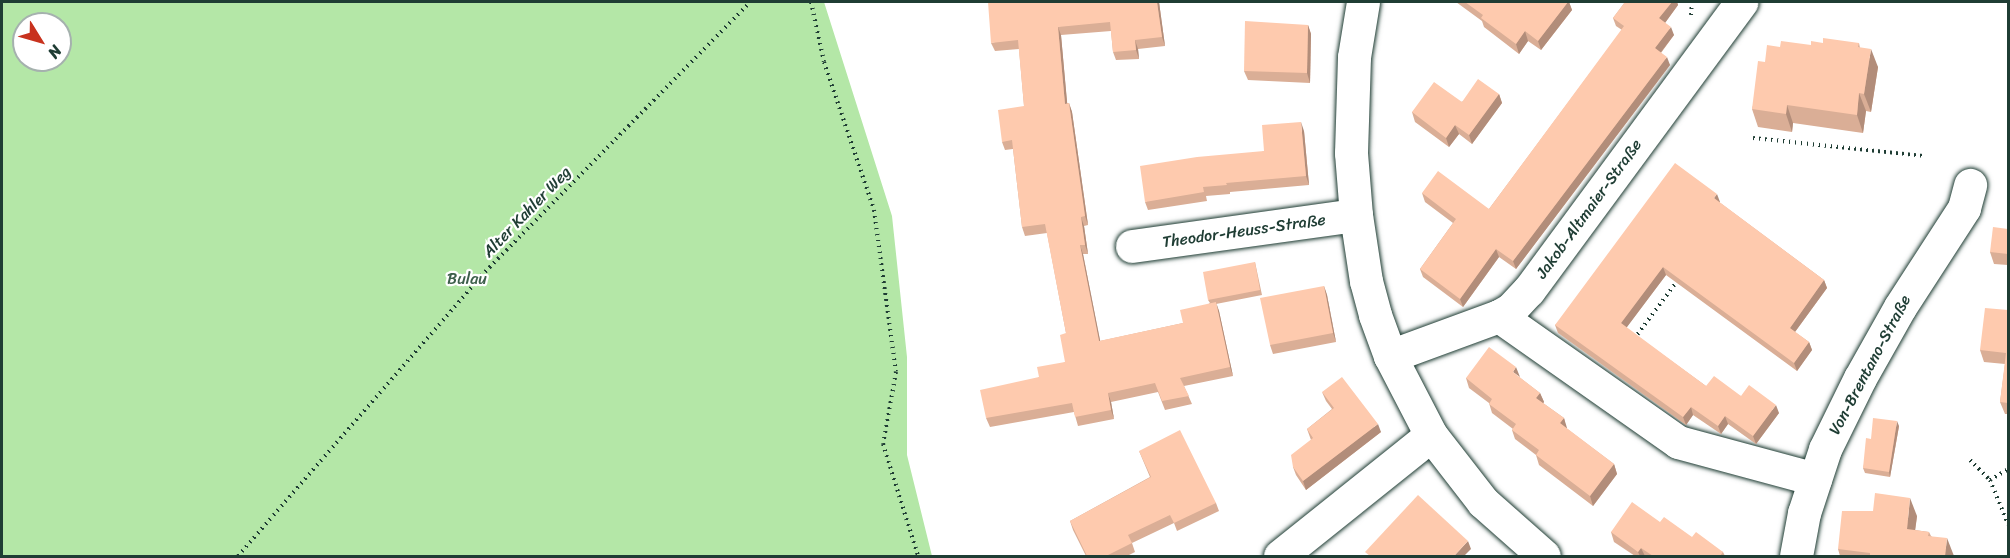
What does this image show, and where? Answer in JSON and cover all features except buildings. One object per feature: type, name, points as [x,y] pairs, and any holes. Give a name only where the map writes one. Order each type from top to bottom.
[{"type":"street","points":[[1364,2],[1354,57],[1351,117],[1356,215],[1365,281],[1390,356],[1431,435],[1483,502],[1544,556]]},
{"type":"street","name":"Jakob-Altmaier-Straße","points":[[1390,356],[1499,316],[1511,309],[1529,290],[1741,2]]},
{"type":"street","name":"Von-Brentano-Straße","points":[[1796,556],[1815,479],[1825,449],[1860,378],[1908,295],[1964,208],[1970,185]]},
{"type":"street","name":"Theodor-Heuss-Straße","points":[[1132,246],[1356,215]]},
{"type":"street","points":[[1499,316],[1678,442],[1815,479]]},
{"type":"street","points":[[1280,556],[1431,435]]},
{"type":"path","name":"Alter Kahler Weg","points":[[238,556],[481,276],[750,2]]},
{"type":"path","points":[[811,2],[824,62],[874,210],[896,372],[883,444],[918,556]]},
{"type":"path","points":[[1753,138],[1923,156]]},
{"type":"path","points":[[1627,349],[1682,274]]},
{"type":"path","points":[[1970,460],[1990,480],[2008,524]]},
{"type":"path","points":[[1990,480],[2008,469]]},
{"type":"green space","name":"Bulau","points":[[2,2],[824,2],[892,216],[907,357],[907,455],[932,556],[2,556]]}]
